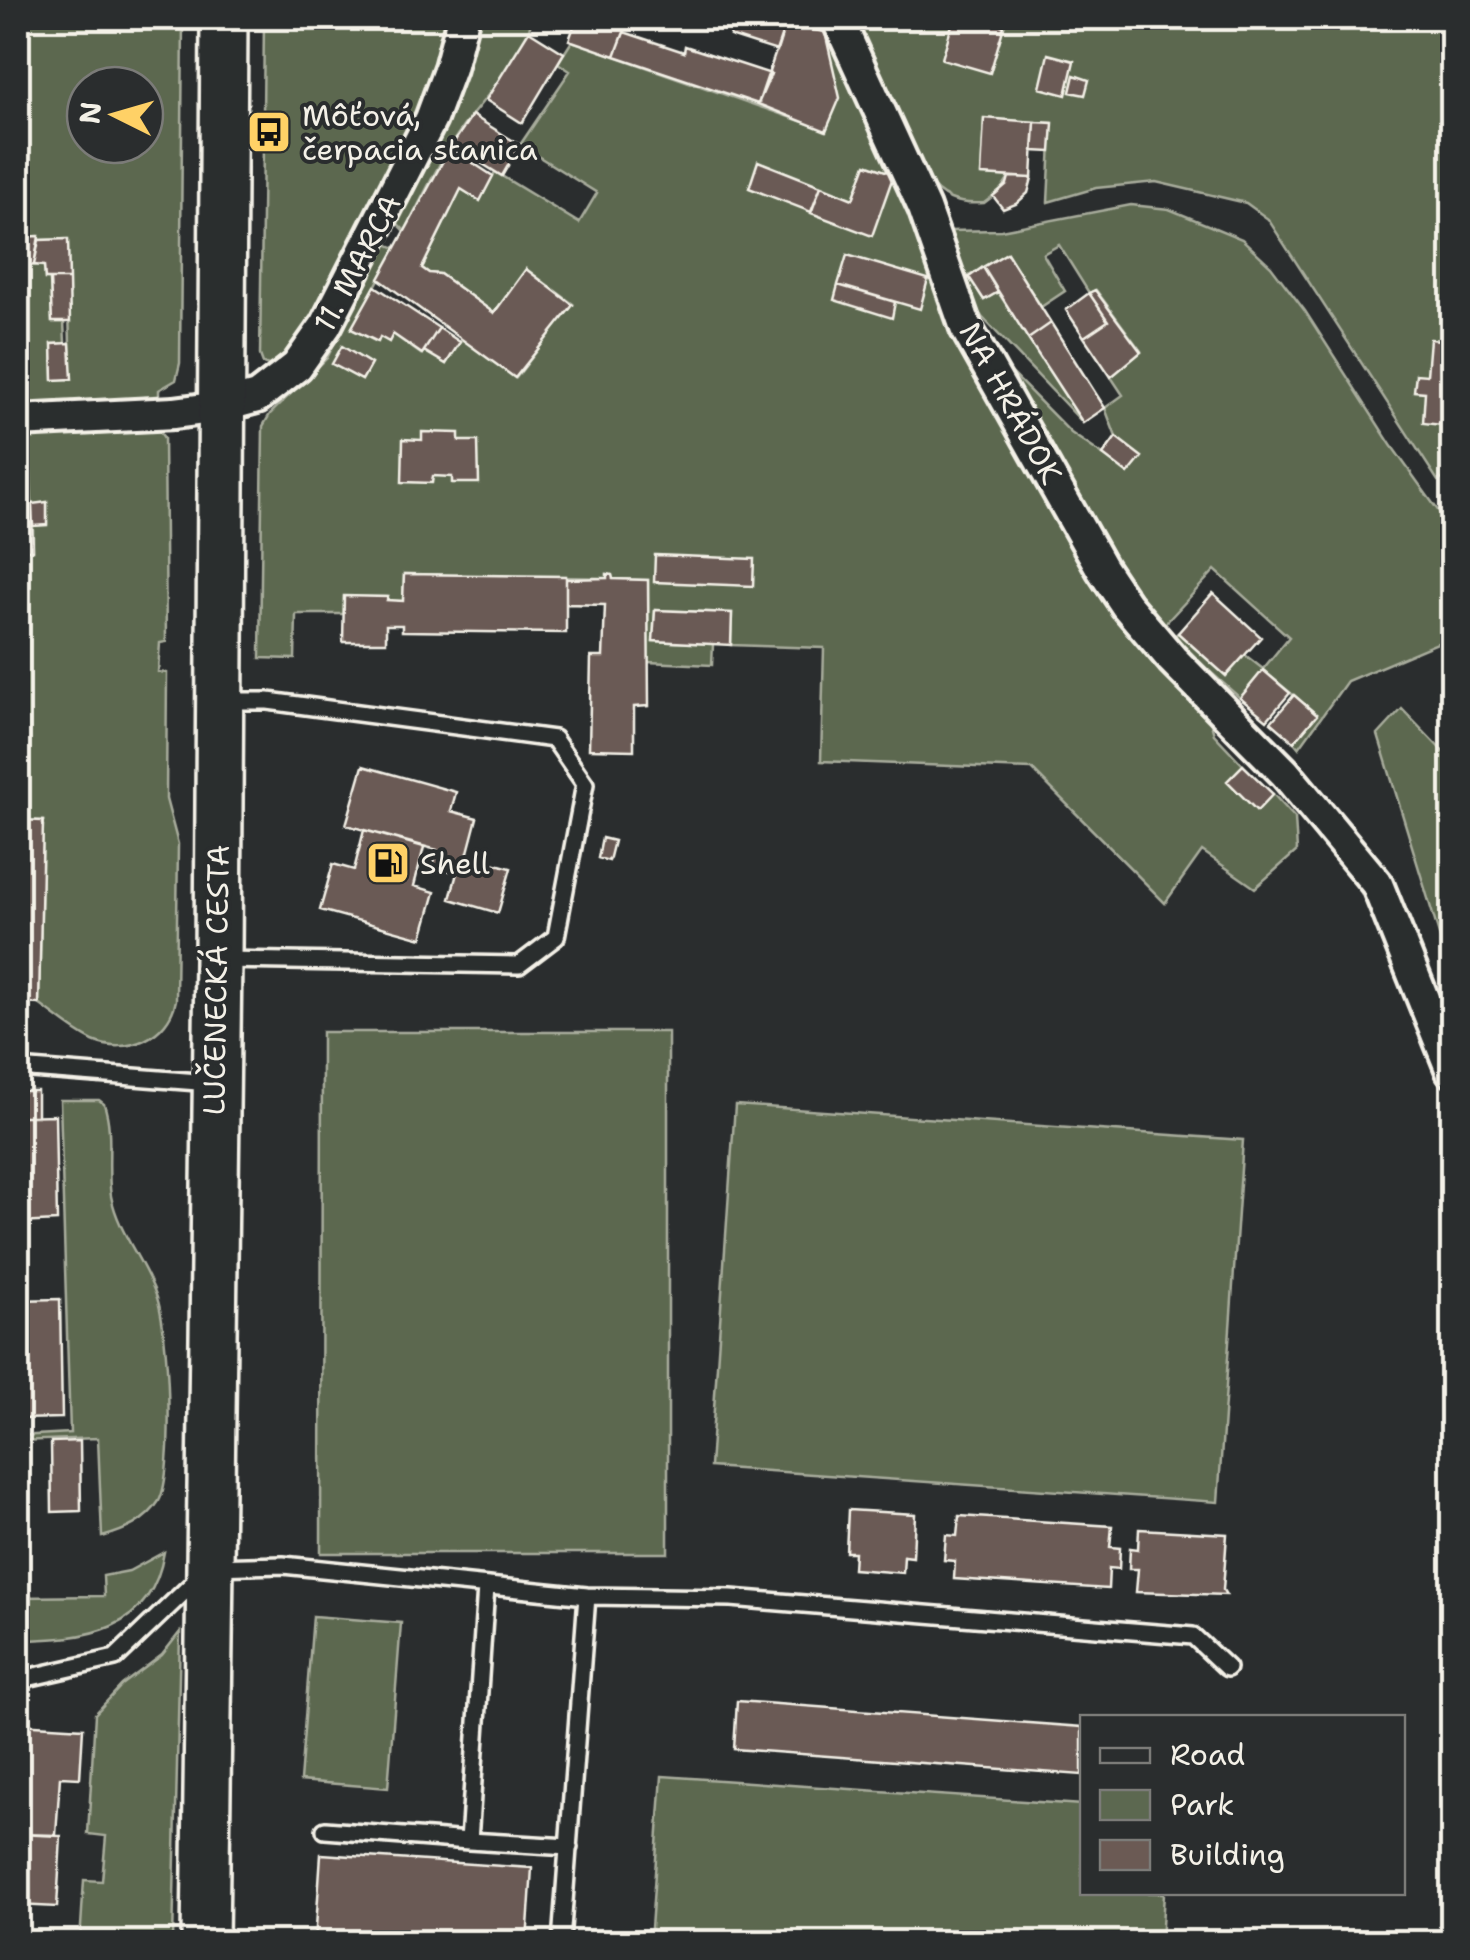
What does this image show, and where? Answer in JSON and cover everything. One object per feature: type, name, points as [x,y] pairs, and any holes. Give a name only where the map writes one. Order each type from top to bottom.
[{"type":"main road","name":"LUČENECKÁ CESTA","points":[[205,1942],[218,960],[224,18]]},
{"type":"street","name":"11. MARCA","points":[[18,421],[220,407],[257,397],[298,366],[326,325],[431,119],[463,18]]},
{"type":"street","name":"NA HRÁDOK","points":[[837,18],[924,208],[966,328],[1102,568],[1126,605],[1172,659],[1285,773],[1377,884],[1452,1071]]},
{"type":"lane","points":[[218,960],[519,965],[556,937],[585,784],[554,739],[268,701],[219,701]]},
{"type":"lane","points":[[18,1068],[215,1083]]},
{"type":"lane","points":[[18,1680],[116,1658],[210,1568],[283,1565],[587,1596],[731,1598],[1193,1636],[1227,1668]]},
{"type":"lane","points":[[470,1840],[486,1587]]},
{"type":"lane","points":[[561,1942],[587,1596]]},
{"type":"lane","points":[[326,1830],[568,1847]]},
{"type":"green space","points":[[18,18],[183,18],[180,363],[176,380],[159,390],[159,401],[18,407],[20,382],[26,381],[23,266],[18,265]],"holes":[[[38,236],[39,240],[67,239],[71,379],[53,379],[52,344],[65,343],[64,322],[52,322],[50,279],[45,279],[44,266],[23,265],[21,237]]]},
{"type":"green space","points":[[264,18],[449,18],[432,82],[395,169],[305,332],[289,354],[268,365],[260,355],[263,146],[274,146],[275,119],[263,118]]},
{"type":"green space","points":[[477,18],[533,18],[507,70],[452,143],[405,231],[395,221]]},
{"type":"green space","points":[[787,18],[826,18],[941,282],[1207,711],[1214,734],[1243,765],[1228,781],[1256,810],[1273,794],[1295,818],[1297,851],[1255,888],[1202,851],[1165,903],[1032,769],[821,761],[824,648],[731,645],[732,613],[655,610],[653,641],[713,644],[712,665],[648,662],[648,580],[613,579],[608,574],[607,578],[404,574],[403,601],[344,597],[344,614],[296,614],[295,659],[260,658],[263,426],[270,414],[327,358],[384,243],[396,248],[352,329],[377,342],[380,337],[393,334],[421,354],[424,351],[446,364],[462,339],[516,378],[573,304],[526,269],[494,313],[440,274],[422,268],[461,189],[480,200],[495,172],[579,223],[597,193],[520,145],[570,71],[558,63],[572,41],[826,130],[825,32],[785,25]],"holes":[[[342,347],[371,364],[362,380],[333,364]]]},
{"type":"green space","points":[[848,18],[1452,18],[1452,475],[1438,481],[1268,219],[1246,203],[1156,182],[1096,188],[1048,202],[1052,123],[984,119],[981,174],[1009,177],[1000,191],[984,203],[950,199],[925,177]]},
{"type":"green space","points":[[1131,205],[1169,209],[1242,239],[1271,266],[1452,530],[1452,637],[1347,681],[1299,748],[1294,742],[1316,714],[1263,670],[1240,698],[1172,638],[1178,633],[1226,676],[1245,655],[1263,669],[1289,637],[1215,570],[1162,627],[1148,619],[1000,361],[1071,433],[1103,455],[1116,437],[1105,408],[1123,395],[1111,377],[1141,351],[1096,290],[1089,293],[1059,245],[1043,254],[1065,291],[1041,307],[1007,253],[969,276],[984,300],[998,292],[1083,423],[982,317],[965,292],[948,231],[1001,230]]},
{"type":"green space","points":[[158,429],[164,438],[166,642],[160,643],[158,672],[167,673],[166,799],[178,844],[176,1000],[172,1013],[156,1033],[119,1046],[93,1041],[39,1004],[43,821],[18,820],[18,550],[33,549],[33,526],[47,524],[47,503],[32,504],[30,447],[18,447],[18,434]]},
{"type":"green space","points":[[1402,709],[1452,761],[1452,977],[1378,735]]},
{"type":"green space","points":[[322,1032],[668,1032],[668,1553],[321,1553]]},
{"type":"green space","points":[[60,1100],[99,1100],[104,1104],[109,1127],[111,1196],[119,1222],[156,1295],[164,1337],[169,1431],[164,1485],[159,1501],[148,1515],[102,1537],[98,1438],[18,1441],[18,1436],[70,1433]]},
{"type":"green space","points":[[735,1105],[1243,1140],[1218,1502],[710,1467]]},
{"type":"green space","points":[[164,1552],[157,1579],[145,1600],[112,1626],[68,1637],[18,1640],[18,1597],[104,1596],[103,1576],[129,1571]]},
{"type":"green space","points":[[313,1616],[401,1623],[388,1788],[300,1781]]},
{"type":"green space","points":[[180,1632],[173,1942],[80,1942],[84,1880],[102,1881],[106,1836],[88,1834],[95,1714],[122,1685],[162,1655]]},
{"type":"green space","points":[[662,1776],[1080,1805],[1080,1895],[1164,1895],[1161,1942],[650,1942]]},
{"type":"building","points":[[577,18],[628,22],[615,56],[569,40]]},
{"type":"building","points":[[736,18],[765,18],[785,25],[777,51],[730,36]]},
{"type":"building","points":[[954,18],[978,18],[1004,26],[990,73],[942,59]]},
{"type":"building","points":[[785,25],[825,32],[840,98],[826,131],[758,104]]},
{"type":"building","points":[[529,31],[564,53],[522,123],[486,100]]},
{"type":"building","points":[[624,32],[684,52],[685,46],[771,74],[758,104],[615,56]]},
{"type":"building","points":[[1048,54],[1074,61],[1066,95],[1040,88]]},
{"type":"building","points":[[1074,75],[1089,80],[1085,95],[1070,92]]},
{"type":"building","points":[[472,115],[520,145],[502,176],[452,145]]},
{"type":"building","points":[[263,118],[275,118],[275,146],[263,146]]},
{"type":"building","points":[[984,118],[1035,122],[1032,178],[981,175]]},
{"type":"building","points":[[1035,122],[1053,123],[1051,152],[1033,151]]},
{"type":"building","points":[[450,148],[493,176],[480,201],[461,189],[422,268],[440,274],[494,313],[526,269],[573,305],[515,378],[379,279]]},
{"type":"building","points":[[758,161],[821,186],[811,212],[749,188]]},
{"type":"building","points":[[866,164],[894,174],[872,236],[811,213],[821,186],[853,199]]},
{"type":"building","points":[[1009,177],[1032,178],[1028,193],[1003,209],[993,196]]},
{"type":"building","points":[[39,236],[34,265],[23,266],[21,237]]},
{"type":"building","points":[[68,239],[69,279],[45,279],[44,266],[34,265],[39,240]]},
{"type":"building","points":[[1007,253],[1051,323],[1028,339],[983,267]]},
{"type":"building","points":[[847,255],[928,279],[920,309],[838,285]]},
{"type":"building","points":[[18,265],[20,382],[18,382]]},
{"type":"building","points":[[983,267],[998,292],[984,300],[969,277]]},
{"type":"building","points":[[50,279],[69,279],[70,322],[52,322]]},
{"type":"building","points":[[838,285],[895,302],[892,318],[834,300]]},
{"type":"building","points":[[375,286],[439,328],[422,354],[393,334],[389,342],[380,337],[378,342],[351,329]]},
{"type":"building","points":[[1095,290],[1141,352],[1111,377],[1084,337],[1108,321],[1089,293]]},
{"type":"building","points":[[1089,293],[1108,321],[1084,337],[1066,310]]},
{"type":"building","points":[[1051,323],[1105,408],[1083,423],[1028,339]]},
{"type":"building","points":[[439,328],[460,342],[446,364],[424,351]]},
{"type":"building","points":[[1430,339],[1452,341],[1452,426],[1423,423],[1425,392],[1414,391],[1416,374],[1427,375]]},
{"type":"building","points":[[70,343],[72,379],[53,380],[52,344]]},
{"type":"building","points":[[342,346],[371,364],[362,380],[332,364]]},
{"type":"building","points":[[422,432],[459,433],[459,441],[478,441],[479,483],[452,483],[452,477],[433,476],[432,483],[402,482],[403,439],[422,440]]},
{"type":"building","points":[[1116,437],[1142,457],[1128,474],[1103,455]]},
{"type":"building","points":[[18,463],[30,463],[33,550],[18,550]]},
{"type":"building","points":[[47,502],[47,525],[33,526],[32,504]]},
{"type":"building","points":[[655,555],[754,559],[753,586],[654,582]]},
{"type":"building","points":[[404,574],[566,576],[566,633],[402,631],[402,625],[386,625],[386,642],[343,642],[344,596],[403,601]]},
{"type":"building","points":[[607,574],[613,579],[648,580],[649,706],[634,707],[634,750],[589,749],[591,657],[603,657],[605,605],[566,604],[566,579],[607,578]]},
{"type":"building","points":[[1213,593],[1261,637],[1226,676],[1178,633]]},
{"type":"building","points":[[655,610],[732,613],[731,645],[653,641]]},
{"type":"building","points":[[1263,670],[1290,693],[1267,720],[1240,698]]},
{"type":"building","points":[[1294,695],[1317,715],[1294,742],[1271,722]]},
{"type":"building","points":[[1243,765],[1273,794],[1257,811],[1227,781]]},
{"type":"building","points":[[363,766],[456,792],[451,811],[477,818],[467,856],[511,868],[498,913],[450,899],[457,873],[433,866],[437,850],[346,825]]},
{"type":"building","points":[[18,820],[43,821],[39,1004],[18,1003]]},
{"type":"building","points":[[364,830],[424,847],[414,886],[435,892],[422,938],[320,910],[333,864],[354,870]]},
{"type":"building","points":[[602,838],[614,841],[609,861],[598,858]]},
{"type":"building","points":[[18,1091],[37,1091],[37,1116],[18,1116]]},
{"type":"building","points":[[55,1115],[57,1221],[18,1223],[18,1116]]},
{"type":"building","points":[[60,1299],[62,1418],[18,1419],[18,1300]]},
{"type":"building","points":[[80,1441],[81,1511],[52,1512],[51,1442]]},
{"type":"building","points":[[848,1510],[915,1514],[913,1557],[904,1556],[903,1573],[853,1569],[854,1552],[846,1552]]},
{"type":"building","points":[[959,1516],[1112,1526],[1110,1547],[1120,1548],[1119,1569],[1109,1568],[1108,1589],[954,1579],[955,1561],[944,1560],[946,1535],[957,1536]]},
{"type":"building","points":[[1139,1529],[1227,1534],[1223,1590],[1226,1595],[1136,1592],[1138,1569],[1129,1569],[1130,1548],[1138,1549]]},
{"type":"building","points":[[737,1701],[1080,1727],[1080,1775],[734,1749]]},
{"type":"building","points":[[18,1724],[83,1728],[80,1778],[60,1777],[56,1835],[18,1834]]},
{"type":"building","points":[[18,1834],[61,1836],[57,1907],[18,1905]]},
{"type":"building","points":[[321,1854],[532,1868],[527,1942],[315,1942]]},
{"type":"place","name":"Môťová, čerpacia stanica","points":[[269,132]]},
{"type":"place","name":"Shell","points":[[388,863]]}]
